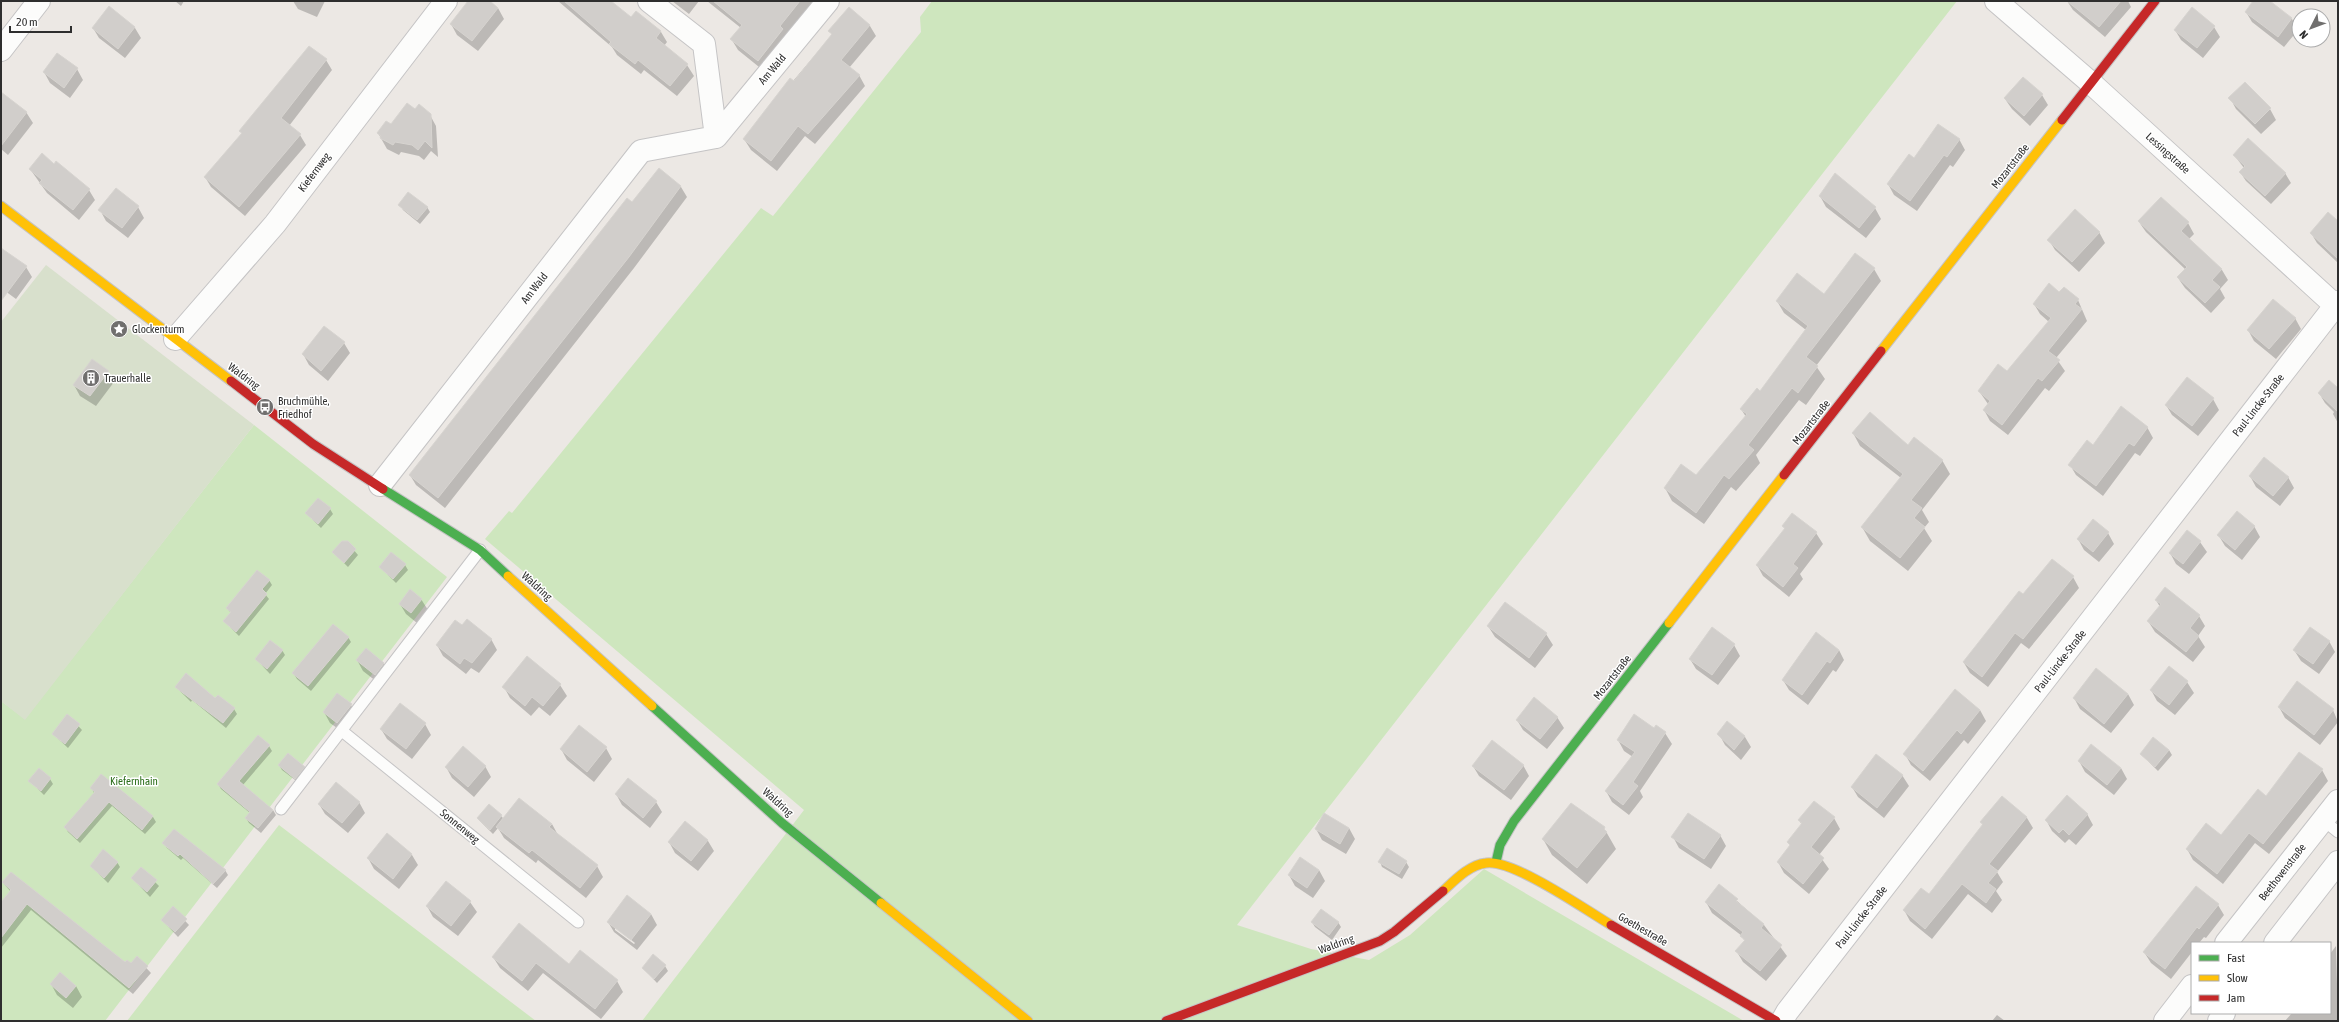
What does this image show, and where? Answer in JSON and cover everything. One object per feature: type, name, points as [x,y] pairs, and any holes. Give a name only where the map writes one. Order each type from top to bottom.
[{"type":"street","points":[[1,50],[39,1]]},
{"type":"street","name":"Kiefernweg","points":[[175,339],[275,224],[446,1]]},
{"type":"street","points":[[649,1],[704,44],[716,137]]},
{"type":"street","name":"Am Wald","points":[[380,485],[641,151],[716,137],[828,1]]},
{"type":"street","name":"Lessingstraße","points":[[1996,1],[2091,83],[2337,305]]},
{"type":"street","name":"Mozartstraße","points":[[1496,862],[1500,845],[1514,822],[2155,1]]},
{"type":"street","name":"Waldring","points":[[1,206],[313,444],[380,485],[480,550],[782,822],[1028,1021]]},
{"type":"street","name":"Paul-Lincke-Straße","points":[[1782,1021],[2337,305]]},
{"type":"street","name":"Beethovenstraße","points":[[2227,942],[2331,826],[2338,801]]},
{"type":"street","name":"Waldring","points":[[1166,1021],[1380,940],[1394,932],[1466,871],[1480,862],[1496,862]]},
{"type":"street","name":"Goethestraße","points":[[1496,862],[1520,871],[1776,1021]]},
{"type":"street","points":[[2276,942],[2338,862]]},
{"type":"street","points":[[2165,1021],[2191,987]]},
{"type":"lane","points":[[281,809],[480,550]]},
{"type":"lane","name":"Sonnenweg","points":[[342,731],[578,922]]},
{"type":"green space","points":[[932,1],[1957,1],[1237,925],[1311,949],[1369,960],[1410,935],[1484,869],[1744,1021],[642,1021],[804,810],[485,539],[509,511],[512,513],[761,208],[773,216],[921,32],[920,17]]},
{"type":"green space","points":[[46,265],[254,425],[25,720],[1,701],[1,322]]},
{"type":"green space","name":"Kiefernhain","points":[[254,425],[447,577],[105,1021],[1,1021],[1,701],[25,719]]},
{"type":"green space","points":[[279,825],[536,1021],[127,1021]]},
{"type":"building","points":[[468,1],[490,1],[498,8],[472,41],[450,24]]},
{"type":"building","points":[[564,1],[611,1],[631,17],[636,11],[661,31],[656,38],[688,64],[670,86],[638,60],[635,64],[609,44],[611,42]]},
{"type":"building","points":[[713,1],[800,1],[780,26],[783,29],[758,61],[730,39],[742,25]]},
{"type":"building","points":[[2067,1],[2121,1],[2099,27]]},
{"type":"building","points":[[2253,1],[2270,1],[2291,17],[2291,19],[2278,37],[2245,12]]},
{"type":"building","points":[[109,6],[135,27],[118,49],[92,28]]},
{"type":"building","points":[[849,7],[870,25],[841,60],[860,75],[808,134],[798,126],[771,161],[743,139],[790,78],[794,81],[832,34],[828,31]]},
{"type":"building","points":[[2192,7],[2215,26],[2197,48],[2174,30]]},
{"type":"building","points":[[309,46],[327,59],[281,118],[301,134],[239,207],[204,177],[242,133],[239,131]]},
{"type":"building","points":[[57,53],[78,68],[64,88],[43,72]]},
{"type":"building","points":[[2023,77],[2043,94],[2024,116],[2004,98]]},
{"type":"building","points":[[2245,82],[2271,108],[2255,124],[2228,98]]},
{"type":"building","points":[[1,92],[27,112],[1,146]]},
{"type":"building","points":[[407,103],[415,109],[419,104],[431,114],[432,148],[425,141],[418,150],[412,145],[395,142],[393,145],[380,138],[381,136],[377,133],[386,121],[391,124]]},
{"type":"building","points":[[1938,124],[1960,139],[1947,157],[1944,155],[1910,201],[1887,184],[1909,154],[1914,158]]},
{"type":"building","points":[[2248,138],[2286,173],[2265,196],[2239,172],[2245,166],[2233,155]]},
{"type":"building","points":[[42,153],[54,164],[56,161],[90,189],[73,210],[39,183],[42,180],[29,169]]},
{"type":"building","points":[[659,168],[681,186],[629,257],[438,498],[409,475],[627,198],[632,202]]},
{"type":"building","points":[[1835,173],[1876,207],[1859,228],[1819,196]]},
{"type":"building","points":[[116,188],[139,206],[122,228],[98,210]]},
{"type":"building","points":[[408,192],[428,207],[417,220],[398,205]]},
{"type":"building","points":[[2161,197],[2189,222],[2181,231],[2222,269],[2212,280],[2220,287],[2205,303],[2177,277],[2187,267],[2138,221]]},
{"type":"building","points":[[2075,209],[2100,232],[2072,262],[2047,240]]},
{"type":"building","points":[[2328,212],[2338,221],[2338,259],[2310,233]]},
{"type":"building","points":[[1,248],[27,266],[1,301]]},
{"type":"building","points":[[1855,253],[1875,268],[1806,357],[1818,366],[1798,393],[1792,388],[1748,445],[1754,450],[1729,479],[1724,475],[1696,513],[1664,488],[1681,464],[1696,475],[1747,414],[1740,409],[1757,388],[1760,391],[1808,326],[1776,301],[1797,273],[1824,294]]},
{"type":"building","points":[[2049,283],[2059,292],[2064,287],[2079,299],[2075,304],[2082,309],[2048,351],[2060,360],[2042,381],[2038,378],[2002,425],[1983,410],[1990,401],[1978,391],[1998,364],[2007,371],[2051,318],[2033,304]]},
{"type":"building","points":[[2273,299],[2296,318],[2269,349],[2247,330]]},
{"type":"building","points":[[324,326],[345,342],[321,371],[302,354]]},
{"type":"building","name":"Trauerhalle","points":[[92,359],[109,371],[90,396],[73,385]]},
{"type":"building","points":[[2187,377],[2214,398],[2192,426],[2165,405]]},
{"type":"building","points":[[2329,380],[2338,388],[2338,412],[2318,393]]},
{"type":"building","points":[[2121,406],[2148,427],[2134,446],[2129,443],[2096,486],[2068,465],[2087,440],[2093,445]]},
{"type":"building","points":[[1870,412],[1908,445],[1914,437],[1943,460],[1911,500],[1922,508],[1914,518],[1925,527],[1900,558],[1861,527],[1903,474],[1852,433]]},
{"type":"building","points":[[2264,457],[2289,477],[2273,496],[2249,476]]},
{"type":"building","points":[[318,498],[331,508],[318,524],[305,513]]},
{"type":"building","points":[[2237,511],[2255,526],[2235,550],[2217,535]]},
{"type":"building","points":[[1792,513],[1817,532],[1793,564],[1798,568],[1783,587],[1756,565],[1785,528],[1782,526]]},
{"type":"building","points":[[2093,519],[2109,532],[2093,552],[2077,539]]},
{"type":"building","points":[[2187,530],[2201,541],[2183,564],[2169,553]]},
{"type":"building","points":[[342,541],[348,541],[356,549],[344,563],[332,552]]},
{"type":"building","points":[[391,552],[406,564],[393,579],[379,567]]},
{"type":"building","points":[[2052,559],[2074,576],[2023,639],[2015,633],[1982,677],[1963,662],[2019,591],[2023,594]]},
{"type":"building","points":[[257,570],[270,580],[262,589],[267,594],[236,632],[223,621],[231,612],[226,608]]},
{"type":"building","points":[[2165,587],[2200,615],[2190,628],[2199,636],[2186,652],[2147,621],[2161,604],[2155,600]]},
{"type":"building","points":[[410,589],[422,599],[411,613],[399,604]]},
{"type":"building","points":[[1505,602],[1547,633],[1529,658],[1487,626]]},
{"type":"building","points":[[467,619],[492,639],[472,663],[464,658],[460,664],[436,645],[455,620],[462,625]]},
{"type":"building","points":[[333,624],[349,637],[308,686],[292,673]]},
{"type":"building","points":[[1712,627],[1735,644],[1712,675],[1689,659]]},
{"type":"building","points":[[2310,627],[2330,641],[2313,664],[2293,650]]},
{"type":"building","points":[[1816,632],[1839,650],[1830,663],[1827,661],[1802,695],[1782,680]]},
{"type":"building","points":[[270,640],[283,650],[267,669],[255,659]]},
{"type":"building","points":[[366,648],[384,663],[375,675],[356,660]]},
{"type":"building","points":[[527,656],[561,684],[543,706],[532,697],[525,706],[502,687]]},
{"type":"building","points":[[2169,666],[2188,681],[2169,705],[2150,690]]},
{"type":"building","points":[[2096,668],[2128,694],[2104,724],[2073,698]]},
{"type":"building","points":[[186,673],[215,698],[218,695],[235,708],[223,723],[175,687]]},
{"type":"building","points":[[2297,681],[2334,709],[2314,735],[2278,707]]},
{"type":"building","points":[[1955,689],[1980,710],[1961,734],[1957,730],[1923,771],[1903,754]]},
{"type":"building","points":[[337,693],[352,704],[337,723],[323,712]]},
{"type":"building","points":[[1534,697],[1558,717],[1540,739],[1516,720]]},
{"type":"building","points":[[400,703],[426,723],[406,749],[380,729]]},
{"type":"building","points":[[67,714],[80,724],[65,744],[52,734]]},
{"type":"building","points":[[1634,714],[1654,728],[1656,725],[1666,732],[1633,782],[1638,786],[1623,805],[1605,791],[1635,752],[1617,740]]},
{"type":"building","points":[[1727,721],[1745,736],[1734,750],[1717,734]]},
{"type":"building","points":[[579,725],[607,747],[587,772],[560,749]]},
{"type":"building","points":[[258,735],[270,745],[239,781],[273,810],[258,828],[245,818],[250,812],[217,784]]},
{"type":"building","points":[[2153,737],[2169,750],[2155,767],[2140,754]]},
{"type":"building","points":[[1492,740],[1524,765],[1504,790],[1472,766]]},
{"type":"building","points":[[2091,744],[2121,768],[2107,785],[2078,761]]},
{"type":"building","points":[[463,746],[486,766],[468,787],[445,767]]},
{"type":"building","points":[[2299,752],[2323,769],[2263,844],[2249,833],[2217,874],[2186,849],[2206,823],[2221,835],[2258,789],[2266,796]]},
{"type":"building","points":[[288,753],[305,767],[295,779],[278,765]]},
{"type":"building","points":[[1876,754],[1903,775],[1877,808],[1851,787]]},
{"type":"building","points":[[39,768],[51,778],[41,791],[28,781]]},
{"type":"building","points":[[101,774],[153,816],[142,830],[109,802],[77,839],[64,827],[95,792],[90,788]]},
{"type":"building","points":[[628,778],[657,801],[643,818],[615,794]]},
{"type":"building","points":[[336,782],[360,802],[342,823],[318,804]]},
{"type":"building","points":[[2067,795],[2088,814],[2069,835],[2063,829],[2059,833],[2045,820]]},
{"type":"building","points":[[2002,796],[2027,817],[1989,864],[1998,871],[1988,883],[1996,889],[1986,903],[1962,884],[1925,929],[1903,910],[1921,888],[1929,894],[1983,824],[1980,822]]},
{"type":"building","points":[[519,798],[552,824],[549,827],[598,865],[580,888],[532,850],[529,853],[496,827]]},
{"type":"building","points":[[1814,801],[1835,817],[1811,847],[1824,858],[1803,884],[1777,862],[1790,845],[1787,842],[1802,823],[1798,820]]},
{"type":"building","points":[[1571,803],[1605,827],[1604,829],[1607,832],[1577,868],[1542,839]]},
{"type":"building","points":[[489,804],[502,815],[490,830],[477,818]]},
{"type":"building","points":[[1324,813],[1349,828],[1340,844],[1315,829]]},
{"type":"building","points":[[1688,813],[1721,835],[1704,859],[1671,837]]},
{"type":"building","points":[[685,821],[708,840],[691,861],[668,842]]},
{"type":"building","points":[[174,829],[226,870],[213,884],[180,854],[178,856],[162,843]]},
{"type":"building","points":[[387,833],[412,854],[393,879],[367,858]]},
{"type":"building","points":[[1387,848],[1407,861],[1399,874],[1378,862]]},
{"type":"building","points":[[103,849],[118,862],[104,878],[90,866]]},
{"type":"building","points":[[1300,857],[1319,870],[1307,888],[1288,875]]},
{"type":"building","points":[[141,867],[157,880],[147,892],[131,878]]},
{"type":"building","points":[[11,872],[125,962],[127,960],[131,963],[137,956],[148,966],[129,988],[27,904],[1,938],[1,902],[11,890],[2,882]]},
{"type":"building","points":[[446,881],[471,901],[451,926],[426,906]]},
{"type":"building","points":[[1719,884],[1738,899],[1736,901],[1764,924],[1761,928],[1782,945],[1760,971],[1735,951],[1745,940],[1740,936],[1743,932],[1705,902]]},
{"type":"building","points":[[2196,886],[2219,904],[2199,929],[2197,927],[2165,969],[2143,952]]},
{"type":"building","points":[[627,895],[651,914],[631,940],[607,922]]},
{"type":"building","points":[[173,906],[187,919],[175,932],[161,920]]},
{"type":"building","points":[[1321,909],[1339,922],[1329,935],[1311,922]]},
{"type":"building","points":[[519,923],[569,964],[580,950],[618,980],[595,1009],[536,963],[522,981],[492,957]]},
{"type":"building","points":[[653,954],[666,965],[654,979],[642,968]]},
{"type":"building","points":[[60,972],[76,986],[66,998],[50,984]]},
{"type":"traffic: fast","points":[[383,489],[480,550],[508,576]]},
{"type":"traffic: fast","points":[[1496,862],[1500,845],[1514,821],[1669,623]]},
{"type":"traffic: fast","points":[[652,706],[782,823],[881,903]]},
{"type":"traffic: slow","points":[[1881,351],[2062,120]]},
{"type":"traffic: slow","points":[[1,206],[231,381]]},
{"type":"traffic: slow","points":[[1669,623],[1784,475]]},
{"type":"traffic: slow","points":[[508,576],[652,706]]},
{"type":"traffic: slow","points":[[1443,891],[1468,870],[1480,864],[1498,864],[1531,877],[1611,925]]},
{"type":"traffic: slow","points":[[881,903],[1028,1021]]},
{"type":"traffic: jam","points":[[2062,120],[2155,1]]},
{"type":"traffic: jam","points":[[1784,475],[1881,351]]},
{"type":"traffic: jam","points":[[231,381],[313,444],[383,489]]},
{"type":"traffic: jam","points":[[1166,1021],[1380,941],[1394,932],[1443,891]]},
{"type":"traffic: jam","points":[[1611,925],[1776,1021]]},
{"type":"place","name":"Glockenturm","points":[[119,329]]},
{"type":"place","name":"Trauerhalle","points":[[91,378]]},
{"type":"place","name":"Bruchmühle, Friedhof","points":[[265,407]]}]
